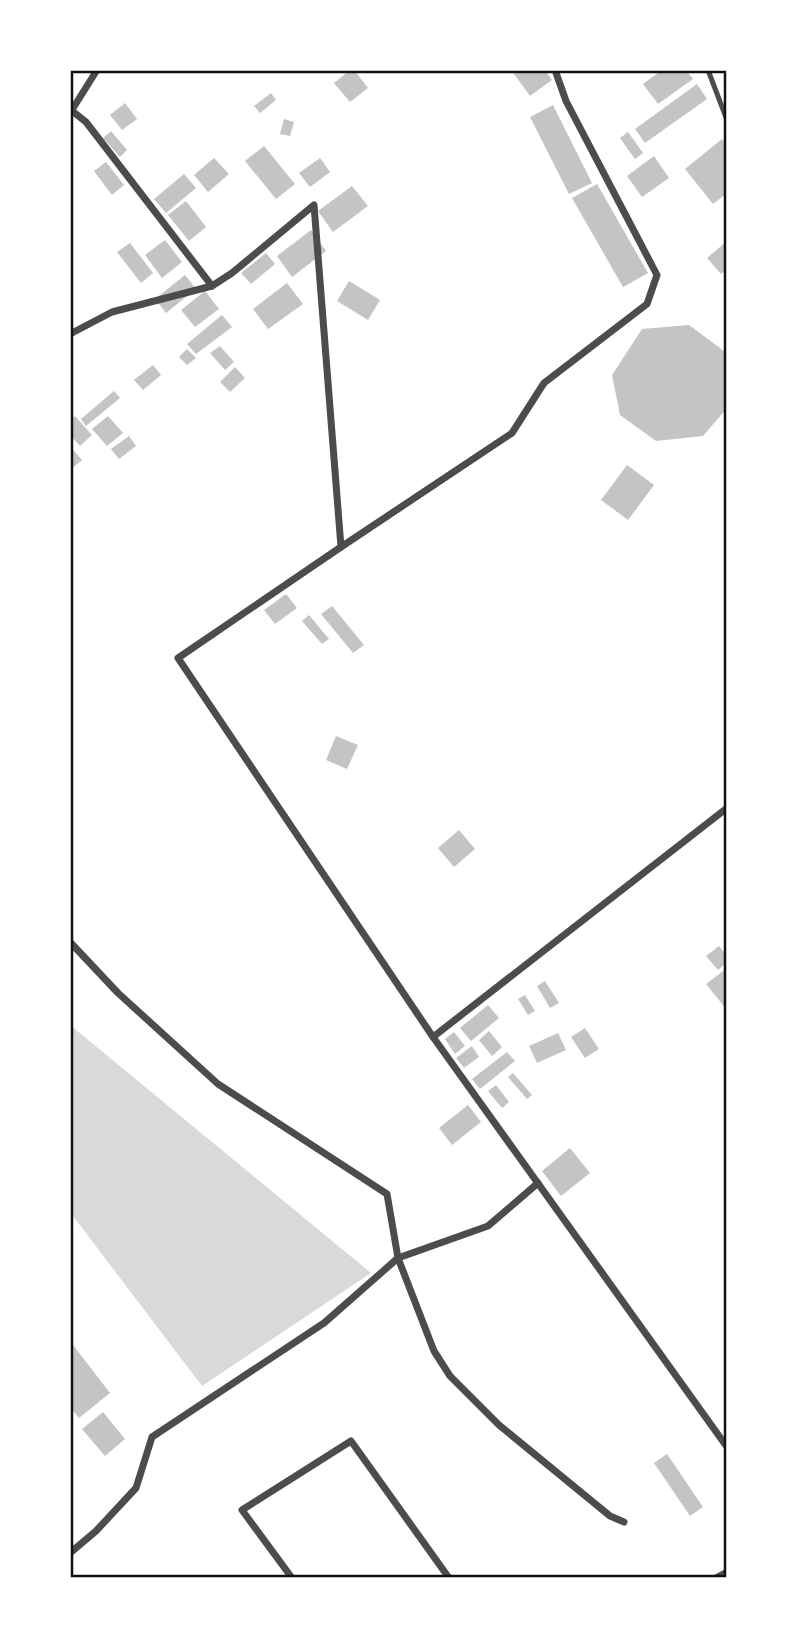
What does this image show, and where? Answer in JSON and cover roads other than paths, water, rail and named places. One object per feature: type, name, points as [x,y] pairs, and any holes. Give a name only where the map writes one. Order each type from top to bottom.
[{"type":"street","points":[[97,70],[71,112],[86,122],[212,286]]},
{"type":"street","points":[[555,70],[566,102],[657,275],[646,304],[544,383],[512,433],[178,658],[433,1037],[727,1447]]},
{"type":"street","points":[[70,334],[113,312],[212,286],[232,273],[314,205],[341,547]]},
{"type":"street","points":[[433,1037],[727,808]]},
{"type":"street","points":[[70,942],[118,993],[218,1084],[387,1194],[398,1258],[434,1351],[450,1376],[499,1425],[610,1516],[624,1522]]},
{"type":"street","points":[[70,1553],[96,1531],[136,1488],[152,1437],[324,1323],[398,1258],[488,1226],[538,1182]]},
{"type":"street","points":[[292,1578],[242,1510],[351,1441],[449,1578]]},
{"type":"lane","points":[[708,70],[727,120]]},
{"type":"lane","points":[[713,1578],[727,1572]]}]
